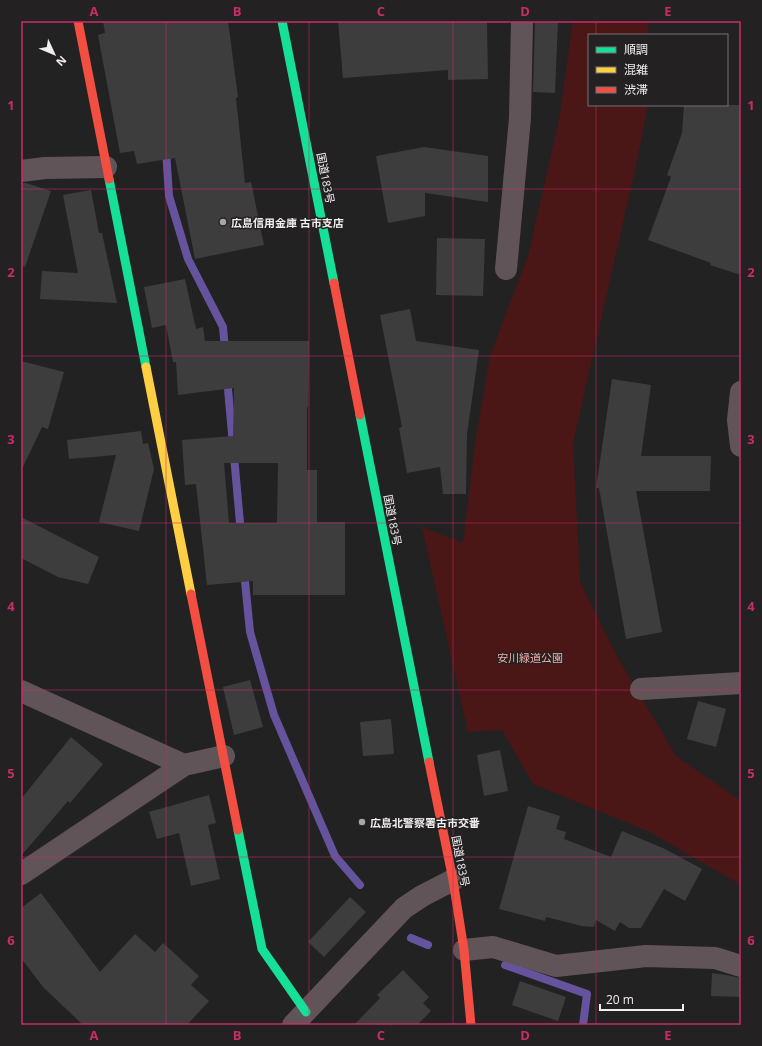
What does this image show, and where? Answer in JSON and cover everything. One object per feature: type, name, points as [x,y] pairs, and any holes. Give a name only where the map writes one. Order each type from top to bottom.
[{"type":"main road","points":[[78,21],[262,949],[299,1018]]},
{"type":"main road","name":"国道183号","points":[[282,21],[392,580],[453,880],[464,950],[471,1025]]},
{"type":"street","points":[[506,269],[520,118],[522,21]]},
{"type":"street","points":[[21,171],[46,168],[106,167]]},
{"type":"street","points":[[741,392],[738,420],[741,446]]},
{"type":"street","points":[[641,689],[741,683]]},
{"type":"street","points":[[21,691],[184,764]]},
{"type":"street","points":[[21,874],[184,764],[224,756]]},
{"type":"street","points":[[299,1018],[404,908],[422,896],[453,880]]},
{"type":"street","points":[[464,950],[493,947],[556,966],[646,956],[715,958],[741,966]]},
{"type":"green space","name":"安川緑道公園","points":[[573,21],[647,21],[649,34],[588,34],[588,106],[648,106],[636,165],[573,443],[580,582],[618,658],[676,756],[741,801],[741,885],[650,832],[533,784],[502,730],[468,732],[422,527],[463,543],[476,437],[490,356],[528,256],[559,120]]},
{"type":"building","points":[[103,21],[228,21],[238,97],[236,98],[245,183],[251,182],[264,245],[195,259],[175,158],[137,164],[134,151],[120,153],[98,35],[105,33]]},
{"type":"building","points":[[338,21],[487,21],[488,79],[448,80],[448,70],[343,78]]},
{"type":"building","points":[[535,21],[558,21],[555,93],[533,92]]},
{"type":"building","points":[[741,105],[741,275],[710,265],[711,263],[648,240],[671,177],[667,175],[682,133],[684,106]]},
{"type":"building","points":[[424,147],[488,156],[488,202],[425,193],[425,216],[388,223],[376,156]]},
{"type":"building","points":[[21,183],[26,183],[51,191],[25,267],[21,266]]},
{"type":"building","points":[[91,190],[99,233],[102,233],[117,303],[40,299],[42,271],[78,273],[63,195]]},
{"type":"building","points":[[437,238],[485,239],[483,296],[436,295]]},
{"type":"building","points":[[185,279],[196,329],[203,327],[205,341],[309,341],[307,470],[317,470],[317,522],[345,522],[345,595],[253,595],[253,581],[207,585],[196,484],[185,485],[182,440],[233,436],[234,388],[178,395],[176,362],[173,362],[166,325],[152,328],[144,287]],"holes":[[[224,463],[278,463],[277,523],[229,523]]]},
{"type":"building","points":[[410,309],[416,341],[479,350],[467,434],[466,494],[443,494],[440,467],[407,473],[399,428],[402,427],[380,315]]},
{"type":"building","points":[[21,361],[64,372],[48,429],[42,427],[21,471]]},
{"type":"building","points":[[612,379],[651,385],[641,456],[711,456],[710,491],[636,491],[662,632],[626,639],[599,488],[596,488]]},
{"type":"building","points":[[141,431],[143,444],[148,443],[154,469],[139,531],[99,522],[116,455],[69,459],[67,440]]},
{"type":"building","points":[[21,517],[99,557],[88,584],[58,577],[21,558]]},
{"type":"building","points":[[250,680],[263,727],[234,735],[223,687]]},
{"type":"building","points":[[698,701],[726,709],[716,747],[687,739]]},
{"type":"building","points":[[391,719],[394,754],[363,756],[360,722]]},
{"type":"building","points":[[71,737],[103,764],[70,803],[68,801],[21,856],[21,799]]},
{"type":"building","points":[[500,750],[508,791],[484,796],[477,755]]},
{"type":"building","points":[[209,795],[216,823],[208,825],[220,879],[191,886],[179,833],[157,839],[149,812]]},
{"type":"building","points":[[528,806],[560,816],[556,829],[566,832],[564,839],[611,857],[622,831],[665,849],[702,869],[685,901],[664,889],[641,928],[629,928],[620,922],[615,931],[596,920],[594,927],[582,926],[546,917],[545,921],[499,909]]},
{"type":"building","points":[[41,893],[100,972],[135,934],[155,952],[163,943],[199,976],[191,985],[209,1001],[187,1025],[83,1025],[43,987],[21,958],[21,908]]},
{"type":"building","points":[[350,897],[366,912],[324,957],[308,942]]},
{"type":"building","points":[[403,970],[429,997],[423,1003],[431,1011],[417,1025],[354,1025],[380,998],[377,995]]},
{"type":"building","points":[[712,973],[741,978],[741,997],[711,996]]},
{"type":"building","points":[[520,981],[566,997],[558,1021],[512,1005]]},
{"type":"waterway","points":[[166,150],[169,196],[188,259],[223,327],[225,350]]},
{"type":"waterway","points":[[227,378],[241,534]]},
{"type":"waterway","points":[[244,571],[250,632],[274,715],[335,856],[360,885]]},
{"type":"waterway","points":[[411,938],[428,945]]},
{"type":"waterway","points":[[505,965],[587,994],[583,1025]]},
{"type":"traffic: fast","points":[[282,21],[334,283]]},
{"type":"traffic: fast","points":[[109,179],[146,367]]},
{"type":"traffic: fast","points":[[360,415],[429,762]]},
{"type":"traffic: fast","points":[[238,830],[262,949],[306,1012]]},
{"type":"traffic: slow","points":[[146,367],[191,594]]},
{"type":"traffic: jam","points":[[78,21],[109,179]]},
{"type":"traffic: jam","points":[[334,283],[360,415]]},
{"type":"traffic: jam","points":[[191,594],[238,830]]},
{"type":"traffic: jam","points":[[429,762],[453,880],[464,950],[471,1025]]},
{"type":"place","name":"広島信用金庫 古市支店","points":[[223,222]]},
{"type":"place","name":"広島北警察署古市交番","points":[[362,822]]}]
